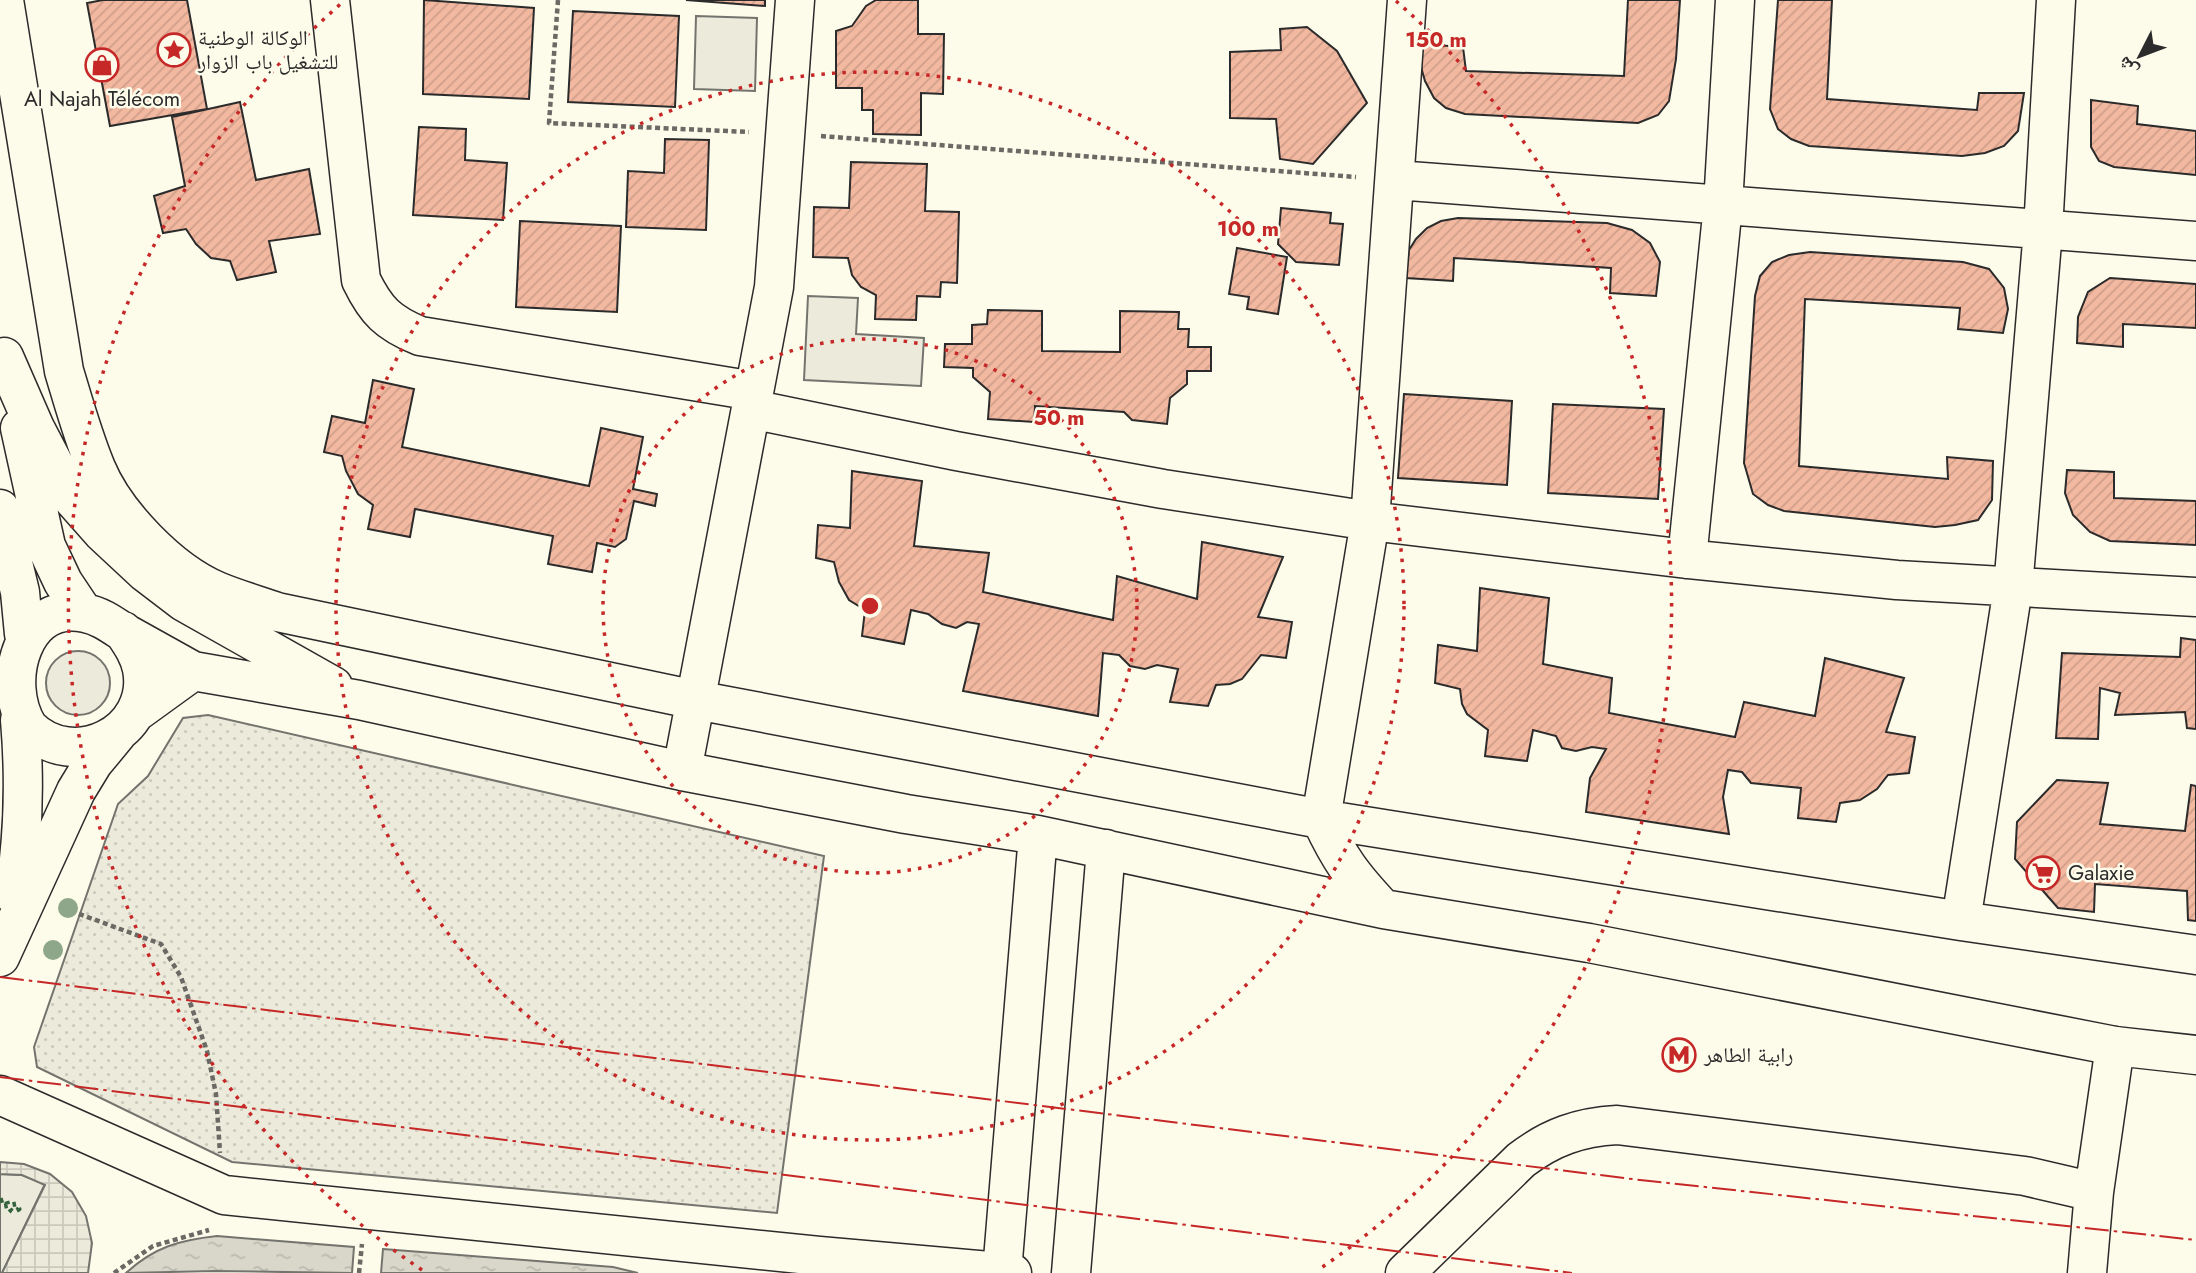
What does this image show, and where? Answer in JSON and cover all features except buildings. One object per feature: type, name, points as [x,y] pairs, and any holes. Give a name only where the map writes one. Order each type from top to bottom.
[{"type":"street","points":[[4,0],[7,67],[64,371],[79,420],[97,470],[128,521],[170,563],[214,590],[277,612],[696,700],[1321,819],[1961,921],[2196,955]]},
{"type":"street","points":[[330,0],[361,280],[372,304],[395,326],[420,336],[752,400],[998,459],[1163,489],[1370,521],[1688,559],[1897,580],[2196,597]]},
{"type":"street","points":[[682,771],[775,288],[795,0]]},
{"type":"street","points":[[1383,909],[1340,860],[1321,819],[1370,521],[1407,0]]},
{"type":"street","points":[[1688,559],[1723,205],[1735,0]]},
{"type":"street","points":[[1961,921],[2013,588],[2043,230],[2056,0]]},
{"type":"street","points":[[1396,180],[2196,241]]},
{"type":"street","points":[[2,347],[46,546],[63,582],[83,612]]},
{"type":"street","points":[[2,347],[35,428],[71,498],[102,532],[146,573],[184,602],[359,700]]},
{"type":"street","points":[[0,509],[20,592],[7,677],[9,699],[25,746],[21,854],[3,949]]},
{"type":"street","points":[[12,652],[41,621],[62,613],[83,612],[104,619],[193,671],[359,700],[682,771],[906,814],[1038,835],[1383,909],[1589,943],[2115,1046],[2196,1055]]},
{"type":"street","points":[[3,949],[76,791],[93,763],[128,721],[142,692],[142,670],[136,649],[123,631]]},
{"type":"street","points":[[25,746],[80,748],[103,742],[193,671]]},
{"type":"street","points":[[0,786],[15,806],[22,828]]},
{"type":"street","points":[[1002,1272],[1038,835]]},
{"type":"street","points":[[1071,1273],[1106,849]]},
{"type":"street","points":[[2087,1273],[2094,1192],[2115,1046]]},
{"type":"street","points":[[0,1096],[219,1212],[819,1265],[1012,1273]]},
{"type":"street","points":[[1405,1273],[1521,1160],[1538,1147],[1566,1134],[1596,1126],[1617,1125],[2025,1176],[2094,1192]]},
{"type":"path","points":[[558,0],[549,123],[786,134],[1396,180]]},
{"type":"path","points":[[29,894],[161,944],[181,977],[207,1051],[216,1094],[219,1212],[153,1245],[114,1273]]},
{"type":"path","points":[[359,1273],[362,1237]]},
{"type":"shaded area","points":[[696,16],[757,18],[755,91],[694,89]]},
{"type":"shaded area","points":[[808,296],[858,298],[856,334],[924,338],[921,386],[804,380]]},
{"type":"shaded area","points":[[72,651],[84,651],[101,660],[108,671],[108,695],[101,706],[84,715],[72,715],[60,710],[51,701],[46,689],[46,677],[51,665],[60,656]]},
{"type":"shaded area","points":[[208,715],[824,856],[777,1213],[232,1162],[37,1067],[34,1047],[118,804],[148,776],[183,718]]},
{"type":"shaded area","points":[[0,1162],[24,1164],[50,1174],[72,1192],[86,1216],[92,1243],[88,1273],[2,1273],[45,1185],[22,1175],[0,1174]]},
{"type":"shaded area","points":[[0,1174],[22,1175],[45,1184],[2,1273],[0,1273]]},
{"type":"water","points":[[217,1236],[354,1247],[352,1273],[126,1273],[136,1264],[168,1246]]},
{"type":"water","points":[[383,1249],[613,1267],[638,1273],[381,1273]]},
{"type":"hedge","points":[[0,1201],[6,1199],[7,1201],[8,1205],[8,1206],[9,1208],[13,1212],[19,1209],[16,1204],[0,1207]]},
{"type":"power","points":[[0,977],[1640,1180],[2196,1240]]},
{"type":"power","points":[[0,1077],[1572,1273]]},
{"type":"place","name":"الوكالة الوطنية للتشغيل باب الزوار","points":[[174,50]]},
{"type":"place","name":"Al Najah Télécom","points":[[102,65]]},
{"type":"place","name":"Galaxie","points":[[2043,873]]},
{"type":"place","name":"رابية الطاهر","points":[[1679,1055]]}]
